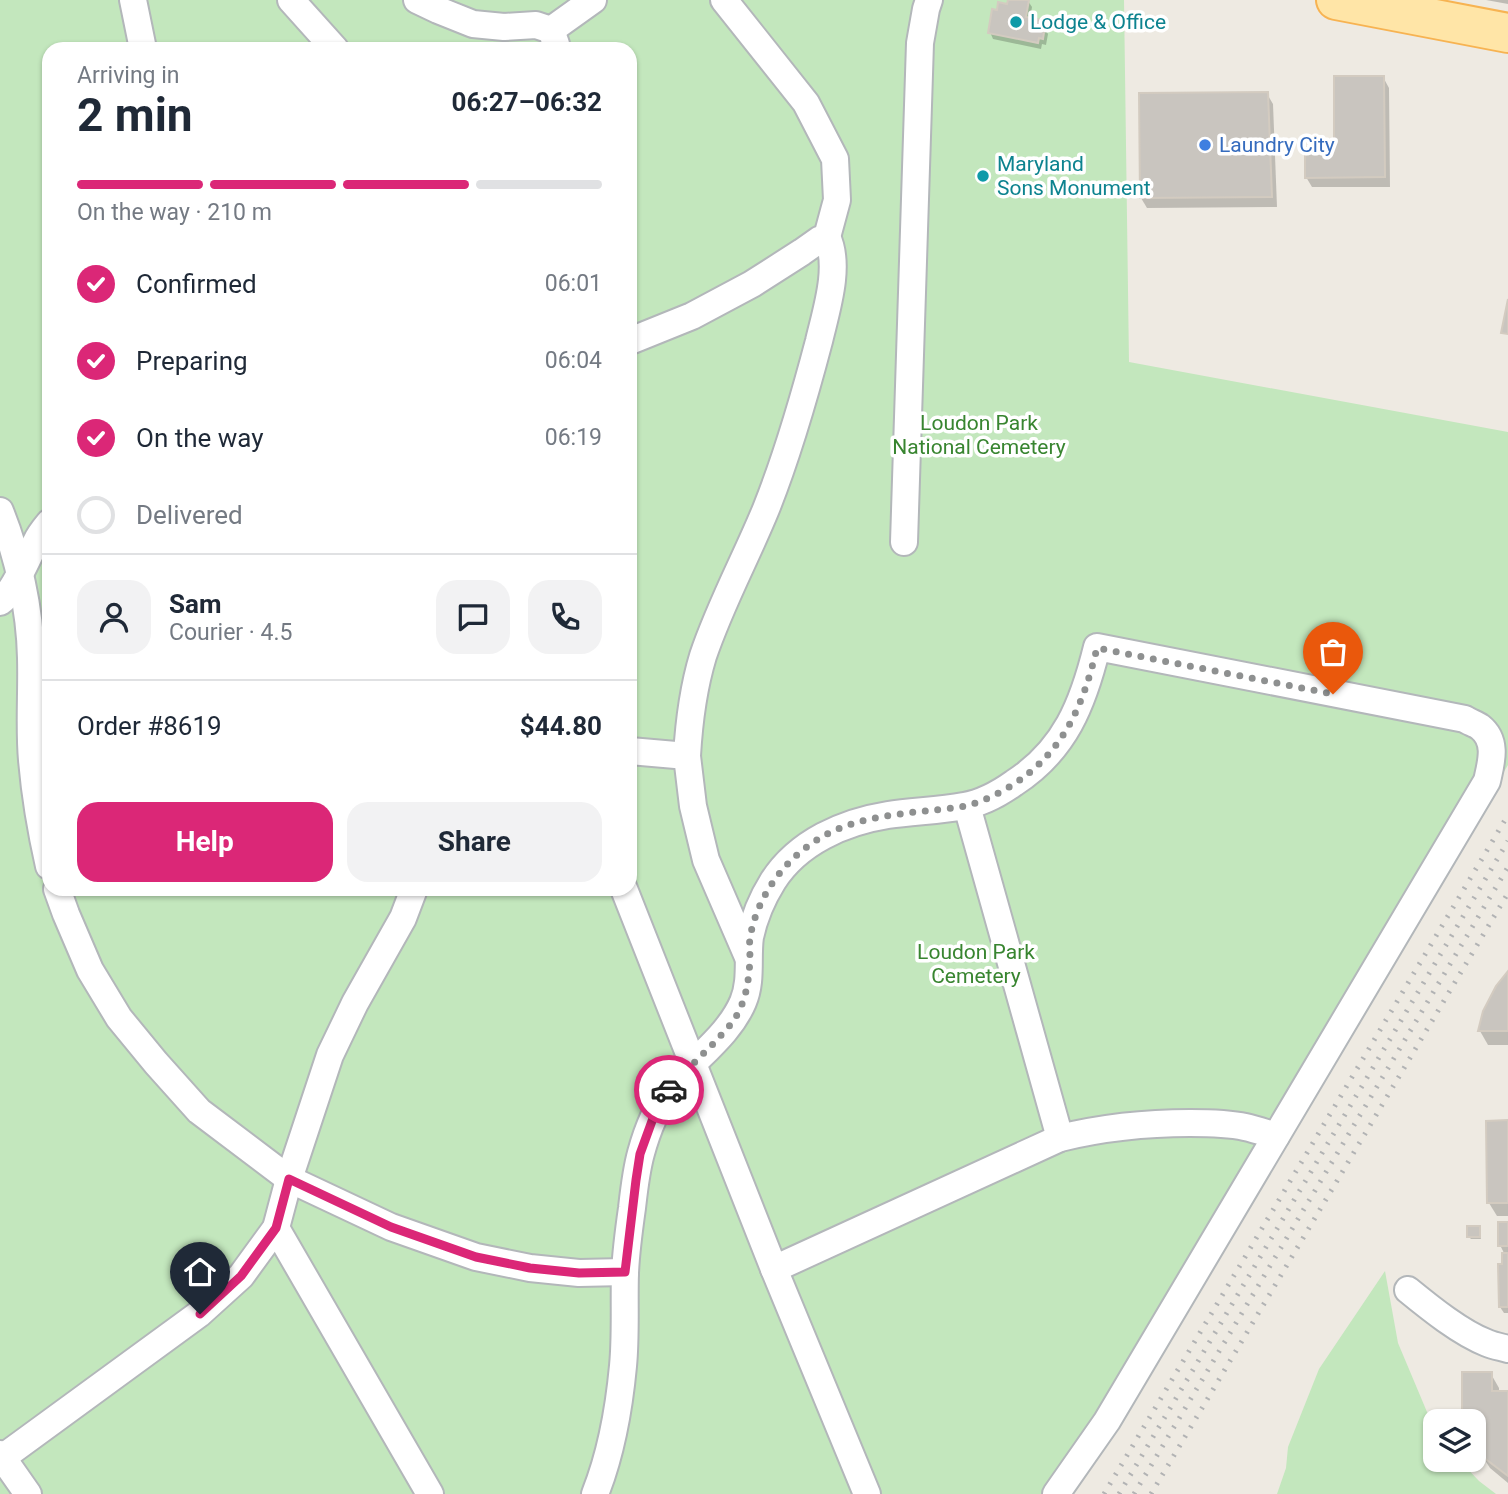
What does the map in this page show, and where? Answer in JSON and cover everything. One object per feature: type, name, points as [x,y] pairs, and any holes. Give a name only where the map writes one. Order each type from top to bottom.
[{"type":"main road","points":[[1336,0],[1508,33]]},
{"type":"street","points":[[133,0],[142,42]]},
{"type":"street","points":[[291,0],[329,42]]},
{"type":"street","points":[[417,0],[472,24],[503,27],[536,25],[554,39],[593,0]]},
{"type":"street","points":[[724,0],[807,103],[835,159],[837,201],[827,237],[833,248],[834,265],[825,316],[788,449],[766,510],[719,614],[694,688],[687,756],[693,806],[706,860],[750,962]]},
{"type":"street","points":[[904,542],[920,43],[929,0]]},
{"type":"street","points":[[637,338],[692,316],[752,284],[818,240],[827,237]]},
{"type":"street","points":[[0,511],[19,575],[27,619],[31,655],[32,758],[42,829]]},
{"type":"street","points":[[0,602],[19,575],[42,532]]},
{"type":"street","points":[[595,1494],[615,1424],[623,1365],[625,1272],[640,1154],[656,1110],[671,1088],[738,1014],[746,996],[750,938],[762,901],[774,880],[791,860],[810,844],[834,830],[888,815],[967,806],[1004,790],[1031,773],[1068,729],[1090,677],[1097,648],[1465,719],[1480,727],[1490,738],[1492,749],[1487,781],[1107,1421],[1056,1494]]},
{"type":"street","points":[[637,752],[687,756]]},
{"type":"street","points":[[967,806],[1060,1138]]},
{"type":"street","points":[[59,896],[90,970],[119,1018],[199,1111],[289,1179],[391,1227],[476,1257],[530,1268],[579,1273],[625,1272]]},
{"type":"street","points":[[27,1494],[1,1456],[200,1314],[241,1276],[276,1228],[289,1179],[330,1055],[355,1003],[403,918],[411,896]]},
{"type":"street","points":[[627,896],[774,1269],[867,1494]]},
{"type":"street","points":[[774,1269],[1060,1138],[1099,1129],[1172,1123],[1243,1126],[1276,1136]]},
{"type":"street","points":[[276,1228],[430,1494]]},
{"type":"street","points":[[1408,1290],[1433,1311],[1473,1336],[1508,1349]]},
{"type":"green space","name":"Loudon Park Cemetery","points":[[0,0],[1124,0],[1129,362],[1508,432],[1508,765],[1068,1494],[0,1494]]},
{"type":"green space","points":[[1385,1271],[1398,1343],[1426,1409],[1423,1409],[1423,1472],[1470,1472],[1496,1494],[1277,1494],[1286,1468],[1288,1447],[1319,1369]]},
{"type":"building","name":"Lodge & Office","points":[[1008,0],[1029,0],[1026,17],[1043,20],[1043,39],[1039,38],[1038,43],[988,33],[992,9],[997,10],[998,2],[1007,4]]},
{"type":"building","points":[[1334,76],[1384,76],[1385,177],[1305,178],[1305,147],[1334,147]]},
{"type":"building","name":"Laundry City","points":[[1268,92],[1272,197],[1140,198],[1139,93]]},
{"type":"building","points":[[1508,299],[1508,334],[1501,333]]},
{"type":"building","points":[[1508,971],[1508,1031],[1478,1031],[1483,1011],[1496,986]]},
{"type":"building","points":[[1508,1120],[1508,1203],[1487,1203],[1486,1121]]},
{"type":"building","points":[[1498,1222],[1508,1222],[1508,1246],[1498,1246]]},
{"type":"building","points":[[1467,1226],[1480,1226],[1480,1237],[1467,1237]]},
{"type":"building","points":[[1502,1253],[1508,1253],[1508,1307],[1499,1307],[1498,1264],[1502,1264]]},
{"type":"building","points":[[1462,1372],[1492,1372],[1492,1391],[1508,1391],[1508,1476],[1486,1459],[1486,1409],[1462,1409]]},
{"type":"railway","points":[[1104,1494],[1508,815]]},
{"type":"railway","points":[[1119,1494],[1508,841]]},
{"type":"railway","points":[[1134,1494],[1508,867]]},
{"type":"railway","points":[[1151,1494],[1508,893]]},
{"type":"way so far","points":[[669,1090],[738,1014],[746,996],[750,938],[755,920],[774,880],[791,860],[810,844],[834,830],[888,815],[967,806],[1004,790],[1031,773],[1068,729],[1090,677],[1097,648],[1333,694]]},
{"type":"place","name":"Lodge & Office","points":[[1016,22]]},
{"type":"place","name":"Laundry City","points":[[1205,145]]},
{"type":"place","name":"Maryland Sons Monument","points":[[983,176]]},
{"type":"route","points":[[200,1314],[241,1276],[276,1228],[289,1179],[391,1227],[476,1257],[530,1268],[579,1273],[625,1272],[640,1154],[656,1110],[669,1090]]},
{"type":"park label","name":"Loudon Park National Cemetery","points":[[979,435]]}]
